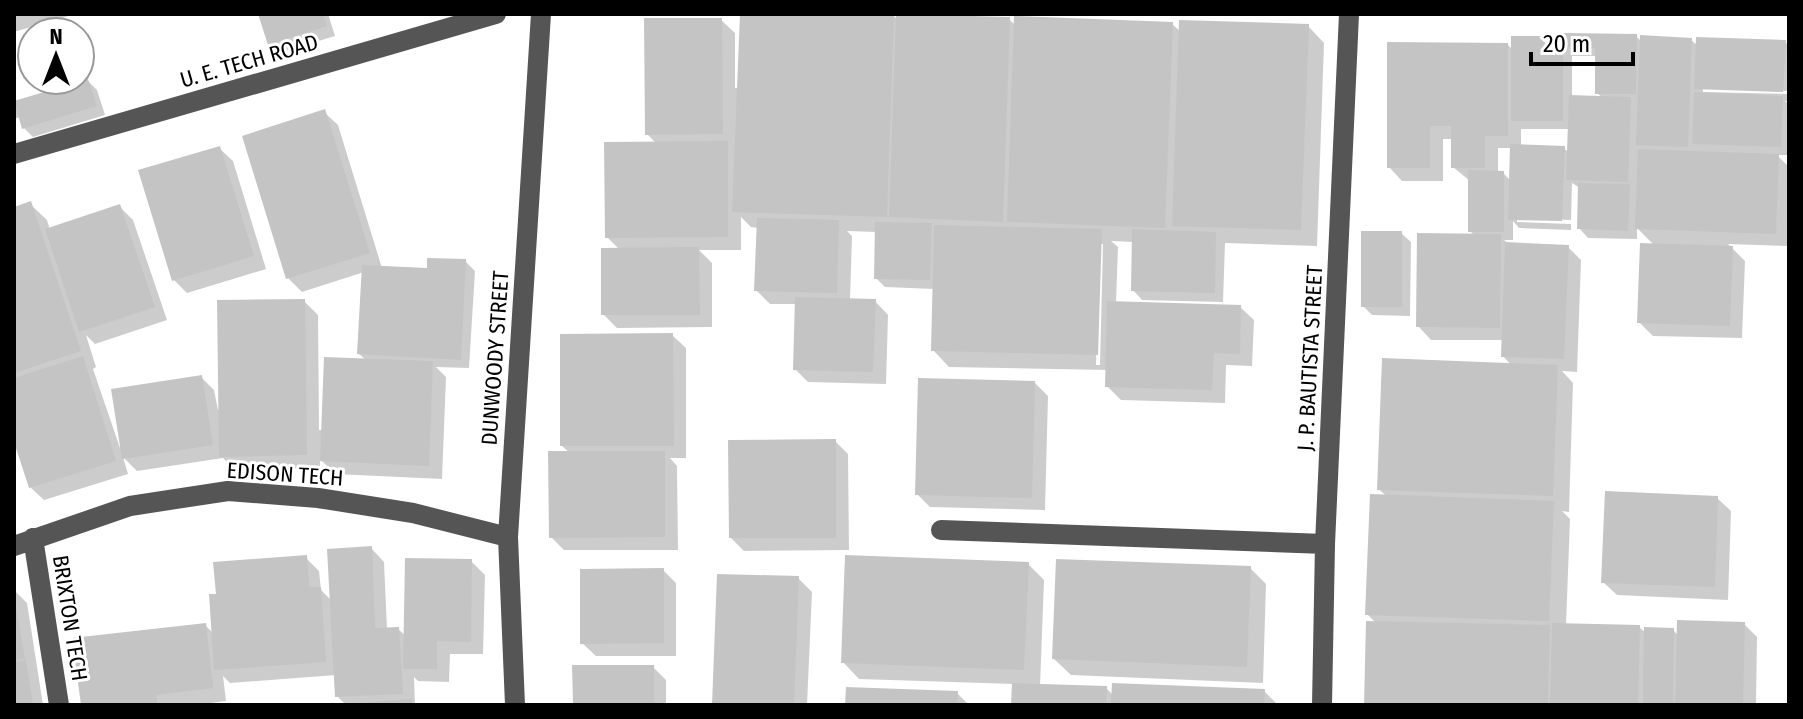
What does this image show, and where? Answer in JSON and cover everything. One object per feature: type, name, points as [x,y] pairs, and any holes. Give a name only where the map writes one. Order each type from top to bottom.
[{"type":"street","name":"U. E. TECH ROAD","points":[[14,154],[496,14]]},
{"type":"street","name":"DUNWOODY STREET","points":[[515,705],[508,537],[541,14]]},
{"type":"street","name":"J. P. BAUTISTA STREET","points":[[1322,705],[1325,544],[1349,14]]},
{"type":"street","name":"EDISON TECH","points":[[24,542],[130,506],[228,491],[318,498],[397,510],[508,537]]},
{"type":"street","points":[[941,530],[1325,544]]},
{"type":"street","name":"BRIXTON TECH","points":[[24,542],[59,705]]},
{"type":"building","points":[[258,14],[323,14],[327,26],[268,45]]},
{"type":"building","points":[[740,14],[894,14],[887,217],[732,212]]},
{"type":"building","points":[[896,14],[1010,17],[1003,222],[889,217]]},
{"type":"building","points":[[1014,16],[1173,22],[1165,228],[1007,222]]},
{"type":"building","points":[[644,18],[722,18],[723,134],[645,135]]},
{"type":"building","points":[[1179,20],[1309,24],[1301,230],[1172,226]]},
{"type":"building","points":[[1564,33],[1637,34],[1636,94],[1595,94],[1595,48],[1563,47],[1563,121],[1511,121],[1511,36],[1564,36]]},
{"type":"building","points":[[1640,35],[1692,38],[1688,147],[1636,145]]},
{"type":"building","points":[[1696,37],[1786,40],[1783,92],[1694,89]]},
{"type":"building","points":[[1387,42],[1508,43],[1508,136],[1485,136],[1485,168],[1451,168],[1451,126],[1430,126],[1430,168],[1387,168]]},
{"type":"building","points":[[1694,92],[1783,96],[1781,147],[1692,144]]},
{"type":"building","points":[[1569,95],[1631,97],[1628,182],[1566,180]]},
{"type":"building","points":[[31,96],[94,96],[97,106],[22,129],[14,101]]},
{"type":"building","points":[[325,109],[370,253],[286,279],[242,136]]},
{"type":"building","points":[[728,141],[728,237],[605,238],[604,142]]},
{"type":"building","points":[[1510,144],[1565,146],[1562,221],[1508,220]]},
{"type":"building","points":[[220,146],[254,256],[172,281],[138,170]]},
{"type":"building","points":[[1638,149],[1779,154],[1776,234],[1635,229]]},
{"type":"building","points":[[1468,170],[1504,171],[1504,232],[1468,232]]},
{"type":"building","points":[[1578,183],[1630,184],[1628,231],[1577,229]]},
{"type":"building","points":[[31,201],[81,351],[14,373],[14,207]]},
{"type":"building","points":[[120,204],[155,307],[79,332],[45,229]]},
{"type":"building","points":[[757,218],[839,220],[837,293],[754,291]]},
{"type":"building","points":[[875,222],[932,223],[930,280],[874,279]]},
{"type":"building","points":[[934,225],[1102,229],[1098,355],[931,351]]},
{"type":"building","points":[[1132,229],[1216,232],[1215,293],[1131,291]]},
{"type":"building","points":[[1361,231],[1402,231],[1402,307],[1361,307]]},
{"type":"building","points":[[1417,233],[1501,234],[1500,328],[1416,327]]},
{"type":"building","points":[[1505,242],[1569,245],[1564,359],[1501,357]]},
{"type":"building","points":[[1640,243],[1733,246],[1730,326],[1637,323]]},
{"type":"building","points":[[699,247],[700,315],[601,315],[601,248]]},
{"type":"building","points":[[427,258],[466,259],[461,360],[357,354],[362,265],[427,268]]},
{"type":"building","points":[[795,297],[876,299],[873,372],[793,370]]},
{"type":"building","points":[[305,299],[307,455],[219,457],[217,300]]},
{"type":"building","points":[[1107,301],[1241,305],[1240,354],[1214,353],[1212,390],[1105,387]]},
{"type":"building","points":[[673,333],[674,446],[560,446],[560,334]]},
{"type":"building","points":[[83,356],[116,461],[29,488],[14,442],[14,378]]},
{"type":"building","points":[[324,357],[433,361],[429,466],[320,461]]},
{"type":"building","points":[[1382,358],[1558,365],[1553,496],[1377,490]]},
{"type":"building","points":[[202,375],[213,445],[122,459],[111,389]]},
{"type":"building","points":[[918,378],[1035,381],[1032,498],[915,495]]},
{"type":"building","points":[[836,439],[836,538],[729,538],[728,440]]},
{"type":"building","points":[[548,451],[665,451],[665,537],[549,538]]},
{"type":"building","points":[[1605,491],[1718,496],[1715,587],[1601,583]]},
{"type":"building","points":[[1370,494],[1554,501],[1549,621],[1365,615]]},
{"type":"building","points":[[372,546],[375,628],[399,627],[403,694],[335,697],[327,549]]},
{"type":"building","points":[[307,555],[309,587],[321,587],[326,662],[214,670],[209,594],[216,594],[213,562]]},
{"type":"building","points":[[845,555],[1029,562],[1024,670],[841,663]]},
{"type":"building","points":[[405,558],[472,559],[471,642],[437,641],[437,669],[403,669]]},
{"type":"building","points":[[1056,559],[1251,566],[1247,667],[1052,659]]},
{"type":"building","points":[[664,568],[664,643],[580,644],[580,569]]},
{"type":"building","points":[[717,574],[799,576],[794,705],[712,705]]},
{"type":"building","points":[[14,596],[25,659],[14,660]]},
{"type":"building","points":[[1677,620],[1745,622],[1743,705],[1675,705]]},
{"type":"building","points":[[1366,621],[1550,625],[1548,705],[1364,705]]},
{"type":"building","points":[[206,623],[213,688],[156,695],[158,705],[81,705],[72,638]]},
{"type":"building","points":[[1552,623],[1640,625],[1638,705],[1550,705]]},
{"type":"building","points":[[1644,627],[1674,628],[1673,705],[1643,705]]},
{"type":"building","points":[[26,660],[33,705],[14,705],[14,662]]},
{"type":"building","points":[[572,665],[654,665],[654,705],[573,705]]},
{"type":"building","points":[[1012,683],[1107,686],[1106,705],[1011,705]]},
{"type":"building","points":[[1112,683],[1265,689],[1264,705],[1111,705]]},
{"type":"building","points":[[846,687],[958,691],[957,705],[845,705]]},
{"type":"building","points":[[412,699],[412,705],[358,705],[358,703]]}]
